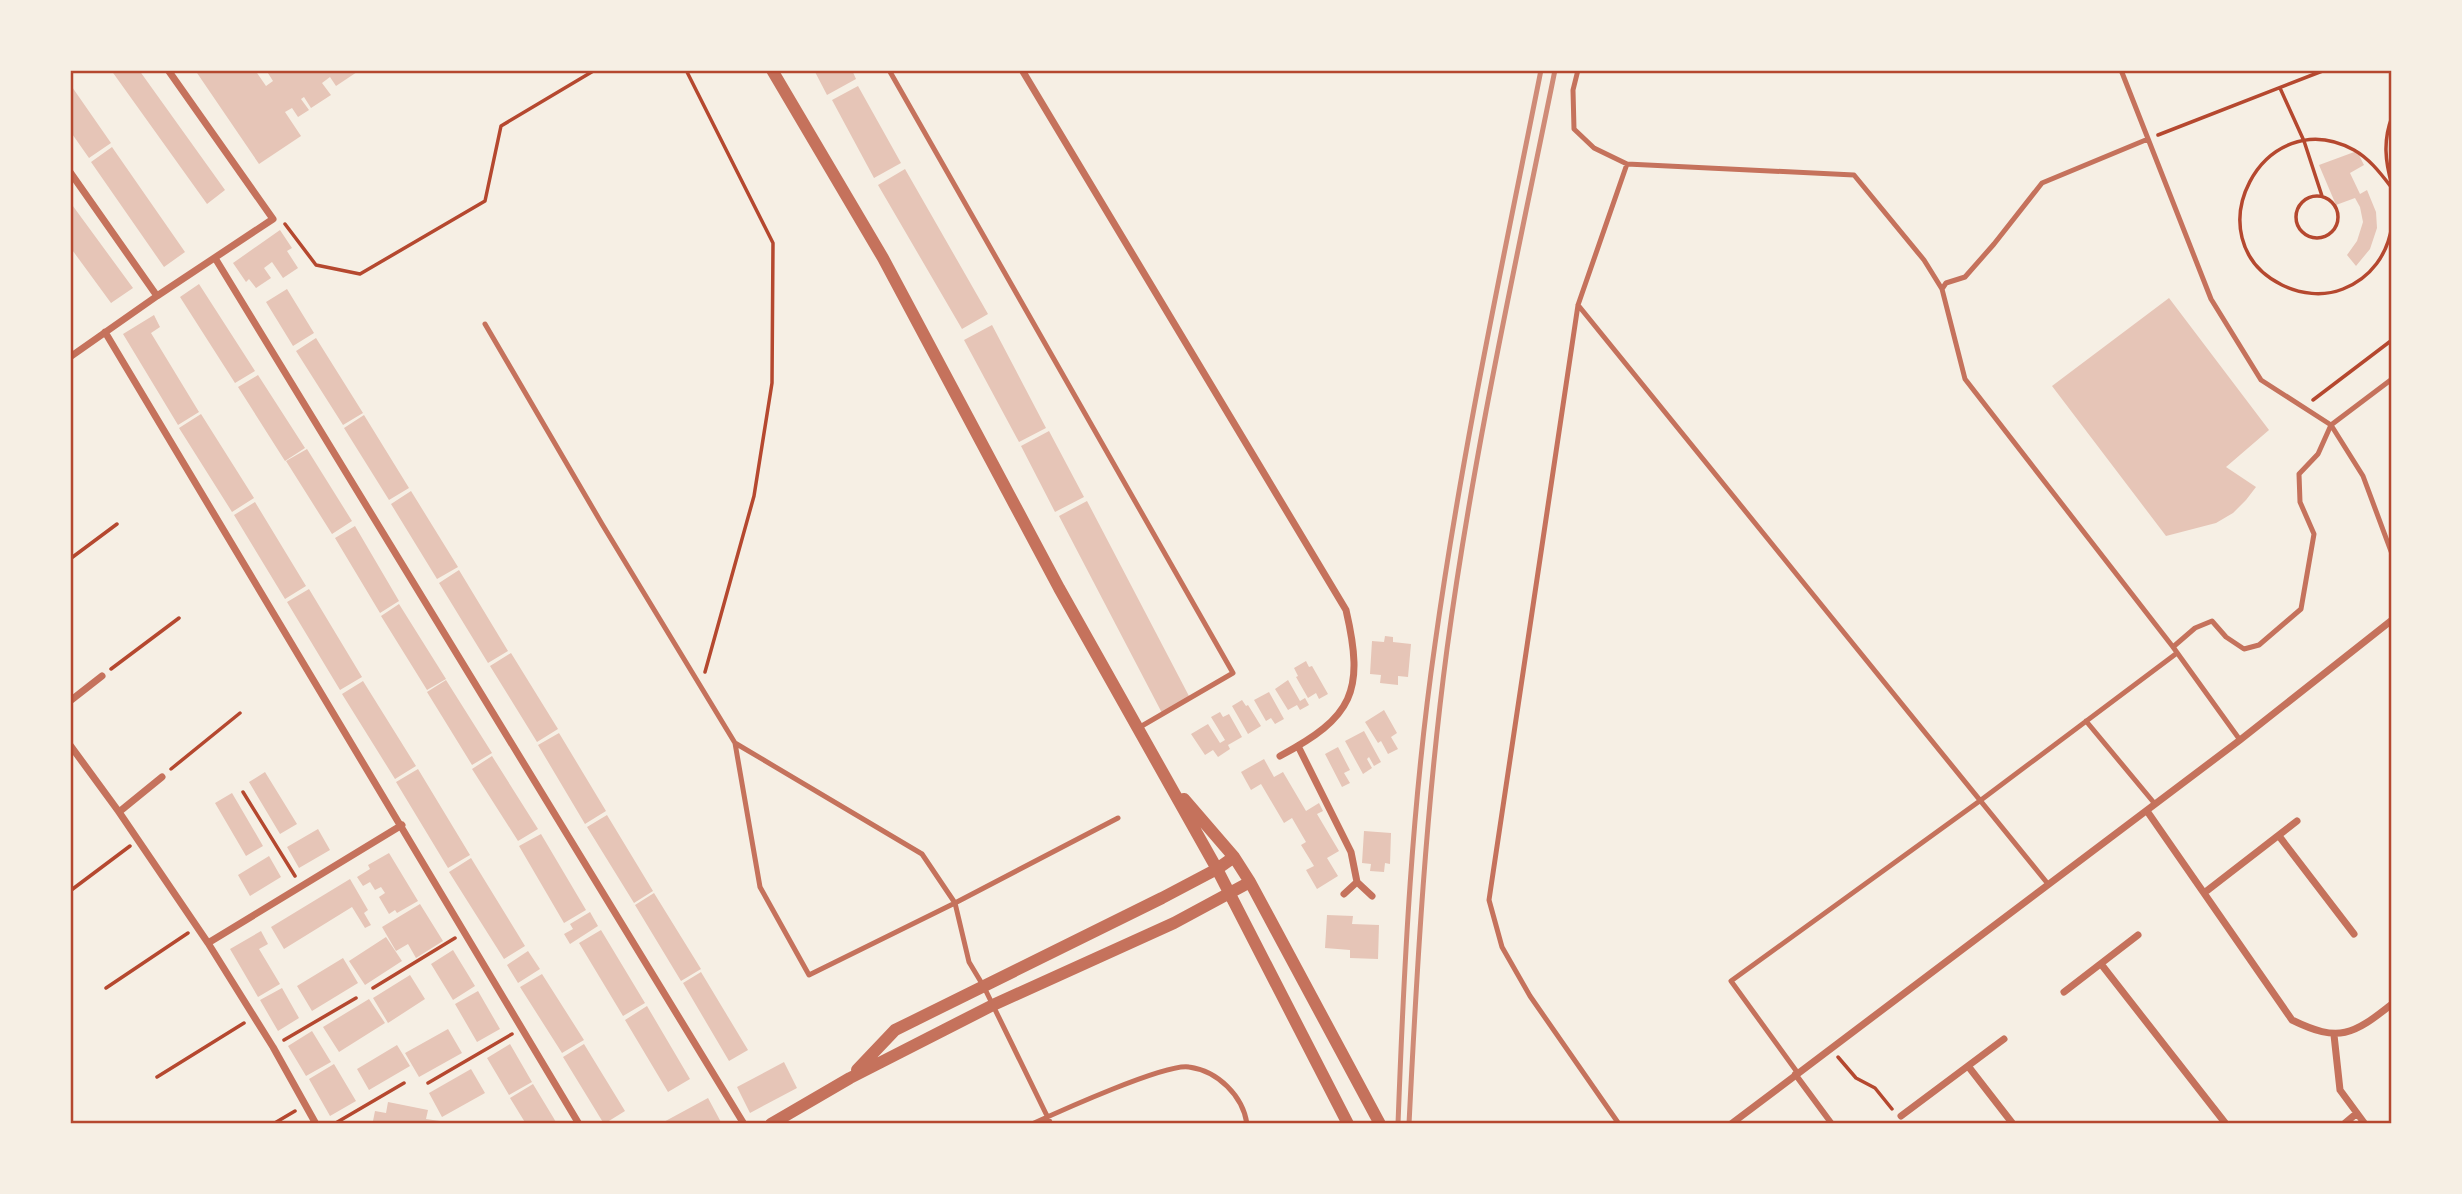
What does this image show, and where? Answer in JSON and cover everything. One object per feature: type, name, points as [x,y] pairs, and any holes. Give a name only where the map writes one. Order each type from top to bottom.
[{"type":"street","points":[[70,357],[273,219],[168,70]]},
{"type":"street","points":[[772,70],[883,258],[1052,576],[1217,869],[1348,1124]]},
{"type":"street","points":[[1022,70],[1346,610],[1352,638],[1354,674],[1345,707],[1328,727],[1280,756]]},
{"type":"street","points":[[70,172],[157,296]]},
{"type":"street","points":[[215,258],[744,1124]]},
{"type":"street","points":[[105,332],[579,1124]]},
{"type":"street","points":[[1731,1124],[2147,811],[2392,620]]},
{"type":"street","points":[[70,701],[102,677]]},
{"type":"street","points":[[70,745],[197,926],[273,1047],[316,1124]]},
{"type":"street","points":[[1298,746],[1351,852],[1357,882],[1372,896]]},
{"type":"street","points":[[119,812],[162,777]]},
{"type":"street","points":[[1166,777],[1234,857],[1250,882],[1380,1124]]},
{"type":"street","points":[[2147,811],[2292,1020],[2334,1035],[2366,1025],[2392,1004]]},
{"type":"street","points":[[2204,893],[2297,821]]},
{"type":"street","points":[[208,943],[402,825]]},
{"type":"street","points":[[2279,836],[2354,934]]},
{"type":"street","points":[[850,1078],[895,1030],[1217,869],[1234,857]]},
{"type":"street","points":[[771,1124],[850,1078],[993,1005],[1174,923],[1250,882]]},
{"type":"street","points":[[1344,894],[1357,882]]},
{"type":"street","points":[[2064,992],[2138,935]]},
{"type":"street","points":[[2101,964],[2226,1124]]},
{"type":"street","points":[[2334,1035],[2340,1090],[2365,1124]]},
{"type":"street","points":[[1901,1116],[2004,1039]]},
{"type":"street","points":[[1968,1066],[2013,1124]]},
{"type":"street","points":[[1796,1073],[1832,1124]]},
{"type":"street","points":[[2344,1124],[2357,1113]]},
{"type":"lane","points":[[889,70],[1233,673],[1138,729]]},
{"type":"lane","points":[[1578,70],[1573,90],[1574,129],[1594,148],[1627,164],[1854,176],[1924,260],[1942,289],[1965,379],[2173,647],[2240,740]]},
{"type":"lane","points":[[2121,70],[2211,299],[2261,380],[2331,425],[2363,476],[2392,554]]},
{"type":"lane","points":[[1942,289],[1946,283],[1965,277],[2042,183],[2148,139]]},
{"type":"lane","points":[[1619,1124],[1530,996],[1502,947],[1489,900],[1578,305],[1627,164]]},
{"type":"lane","points":[[1578,305],[2049,884]]},
{"type":"lane","points":[[485,324],[735,743],[760,887],[809,975],[1118,818]]},
{"type":"lane","points":[[2173,647],[2195,628],[2212,621],[2225,637],[2244,649],[2259,645],[2301,610],[2314,534],[2300,502],[2299,474],[2318,454],[2331,425],[2392,379]]},
{"type":"lane","points":[[1796,1073],[1731,981],[1981,800],[2177,653]]},
{"type":"lane","points":[[2085,721],[2155,804]]},
{"type":"lane","points":[[735,743],[922,854],[955,903],[969,962],[1051,1124]]},
{"type":"lane","points":[[1031,1124],[1146,1077],[1188,1066],[1217,1077],[1235,1094],[1247,1124]]},
{"type":"path","points":[[273,219],[286,224],[316,265],[360,274],[485,201],[501,126],[595,70]]},
{"type":"path","points":[[686,70],[774,243],[772,383],[754,496],[701,687]]},
{"type":"path","points":[[2148,139],[2325,70]]},
{"type":"path","points":[[2280,88],[2304,141],[2322,196],[2334,203],[2337,209],[2338,223],[2330,234],[2310,237],[2299,228],[2296,214],[2298,207],[2308,197],[2322,196]]},
{"type":"path","points":[[2392,117],[2386,131],[2385,160],[2392,186]]},
{"type":"path","points":[[2392,186],[2355,150],[2330,141],[2304,141],[2278,149],[2258,166],[2244,189],[2239,215],[2243,242],[2255,263],[2272,280],[2294,291],[2318,294],[2342,290],[2363,278],[2380,261],[2390,239],[2392,225]]},
{"type":"path","points":[[2303,407],[2392,340]]},
{"type":"path","points":[[70,559],[117,524]]},
{"type":"path","points":[[102,677],[179,618]]},
{"type":"path","points":[[162,777],[240,713]]},
{"type":"path","points":[[243,792],[301,887]]},
{"type":"path","points":[[70,891],[138,839]]},
{"type":"path","points":[[106,988],[197,926]]},
{"type":"path","points":[[373,988],[465,932]]},
{"type":"path","points":[[273,1047],[356,998]]},
{"type":"path","points":[[157,1077],[254,1017]]},
{"type":"path","points":[[428,1083],[522,1028]]},
{"type":"path","points":[[1830,1048],[1856,1078],[1875,1088],[1897,1117],[1901,1116]]},
{"type":"path","points":[[334,1124],[404,1083]]},
{"type":"path","points":[[273,1124],[305,1105]]},
{"type":"building","points":[[111,70],[139,70],[225,190],[207,204]]},
{"type":"building","points":[[195,70],[255,70],[266,86],[273,81],[266,70],[360,70],[336,86],[330,77],[322,83],[331,95],[311,108],[304,97],[301,99],[309,110],[298,117],[292,108],[285,112],[301,136],[259,164]]},
{"type":"building","points":[[814,70],[852,70],[856,79],[827,95]]},
{"type":"building","points":[[70,84],[111,143],[89,158],[70,131]]},
{"type":"building","points":[[858,86],[901,163],[874,178],[832,100]]},
{"type":"building","points":[[112,147],[185,252],[164,267],[91,162]]},
{"type":"building","points":[[2357,151],[2364,165],[2350,173],[2360,194],[2367,190],[2376,212],[2377,228],[2370,249],[2356,266],[2347,255],[2357,241],[2363,222],[2360,207],[2355,198],[2336,205],[2319,165]]},
{"type":"building","points":[[905,169],[988,314],[962,329],[878,185]]},
{"type":"building","points":[[70,202],[133,288],[111,303],[70,247]]},
{"type":"building","points":[[280,230],[292,248],[287,251],[298,268],[283,278],[272,262],[264,268],[271,278],[256,288],[249,279],[246,282],[233,263]]},
{"type":"building","points":[[199,284],[255,371],[235,383],[180,297]]},
{"type":"building","points":[[287,289],[314,333],[293,346],[266,302]]},
{"type":"building","points":[[2169,298],[2269,430],[2226,467],[2256,487],[2246,500],[2233,513],[2216,523],[2166,536],[2052,386]]},
{"type":"building","points":[[154,315],[160,327],[151,333],[199,412],[178,425],[123,334]]},
{"type":"building","points":[[992,325],[1046,428],[1019,442],[964,340]]},
{"type":"building","points":[[316,338],[363,413],[343,425],[296,351]]},
{"type":"building","points":[[258,375],[305,448],[285,461],[238,387]]},
{"type":"building","points":[[201,414],[254,498],[232,512],[179,428]]},
{"type":"building","points":[[364,415],[409,488],[389,500],[344,428]]},
{"type":"building","points":[[1049,431],[1084,497],[1055,512],[1021,446]]},
{"type":"building","points":[[307,449],[352,521],[332,534],[286,461]]},
{"type":"building","points":[[411,491],[458,567],[437,579],[391,504]]},
{"type":"building","points":[[1087,501],[1190,698],[1162,713],[1059,516]]},
{"type":"building","points":[[255,502],[306,586],[285,599],[234,515]]},
{"type":"building","points":[[355,526],[399,601],[380,613],[335,538]]},
{"type":"building","points":[[459,570],[508,651],[488,663],[439,583]]},
{"type":"building","points":[[309,589],[362,677],[340,690],[287,602]]},
{"type":"building","points":[[399,604],[446,679],[427,690],[381,616]]},
{"type":"building","points":[[1385,636],[1393,637],[1393,642],[1411,644],[1408,677],[1398,676],[1398,685],[1380,683],[1381,675],[1370,674],[1372,641],[1384,642]]},
{"type":"building","points":[[511,653],[558,729],[537,742],[490,666]]},
{"type":"building","points":[[1306,661],[1309,667],[1312,666],[1328,694],[1319,699],[1316,693],[1308,698],[1296,677],[1298,676],[1294,668]]},
{"type":"building","points":[[446,680],[492,753],[472,765],[427,692]]},
{"type":"building","points":[[1288,680],[1300,701],[1305,698],[1309,705],[1300,710],[1297,705],[1288,710],[1275,689]]},
{"type":"building","points":[[363,681],[416,766],[395,779],[342,694]]},
{"type":"building","points":[[1269,692],[1284,719],[1275,724],[1271,718],[1266,721],[1254,700]]},
{"type":"building","points":[[1242,700],[1261,726],[1248,734],[1232,706]]},
{"type":"building","points":[[1384,710],[1397,733],[1391,737],[1398,749],[1388,754],[1365,722]]},
{"type":"building","points":[[1220,712],[1223,717],[1229,714],[1242,737],[1228,745],[1230,749],[1218,757],[1213,750],[1205,755],[1191,734],[1208,724],[1220,743],[1225,740],[1211,717]]},
{"type":"building","points":[[1364,731],[1381,762],[1374,766],[1369,757],[1367,759],[1372,768],[1363,774],[1345,741]]},
{"type":"building","points":[[559,733],[606,811],[585,824],[538,745]]},
{"type":"building","points":[[1338,747],[1350,770],[1344,773],[1350,783],[1342,787],[1325,754]]},
{"type":"building","points":[[492,756],[538,829],[518,841],[472,769]]},
{"type":"building","points":[[1264,759],[1274,777],[1283,772],[1306,811],[1319,803],[1323,811],[1317,814],[1339,851],[1327,858],[1338,876],[1317,889],[1306,870],[1314,866],[1301,845],[1306,842],[1292,818],[1284,823],[1261,784],[1251,790],[1241,772]]},
{"type":"building","points":[[418,769],[470,855],[448,868],[396,782]]},
{"type":"building","points":[[265,772],[297,824],[280,834],[249,782]]},
{"type":"building","points":[[232,793],[263,846],[246,856],[215,803]]},
{"type":"building","points":[[607,815],[653,891],[634,903],[587,827]]},
{"type":"building","points":[[318,829],[330,850],[299,868],[287,847]]},
{"type":"building","points":[[1364,831],[1391,833],[1390,864],[1385,863],[1384,872],[1370,871],[1371,864],[1362,863]]},
{"type":"building","points":[[541,834],[586,910],[564,923],[519,846]]},
{"type":"building","points":[[389,853],[418,901],[397,913],[395,910],[389,914],[379,897],[385,893],[381,887],[375,890],[370,882],[363,886],[357,877],[370,869],[368,865]]},
{"type":"building","points":[[269,856],[281,877],[250,896],[238,875]]},
{"type":"building","points":[[471,858],[525,946],[504,959],[449,872]]},
{"type":"building","points":[[350,879],[368,910],[364,913],[371,925],[365,928],[352,907],[284,949],[271,927]]},
{"type":"building","points":[[654,893],[701,969],[681,981],[635,905]]},
{"type":"building","points":[[420,904],[443,941],[416,958],[408,944],[396,951],[382,927]]},
{"type":"building","points":[[590,912],[598,926],[570,944],[564,934],[573,929],[570,924]]},
{"type":"building","points":[[1327,915],[1353,916],[1352,924],[1379,925],[1378,959],[1350,958],[1350,950],[1325,948]]},
{"type":"building","points":[[601,930],[645,1003],[623,1016],[579,943]]},
{"type":"building","points":[[261,931],[268,944],[259,949],[280,984],[258,997],[230,949]]},
{"type":"building","points":[[386,937],[402,961],[365,985],[349,961]]},
{"type":"building","points":[[453,950],[475,986],[453,1000],[431,964]]},
{"type":"building","points":[[528,951],[540,969],[518,983],[507,965]]},
{"type":"building","points":[[343,958],[358,983],[312,1011],[297,986]]},
{"type":"building","points":[[701,972],[748,1050],[729,1061],[683,983]]},
{"type":"building","points":[[542,974],[584,1040],[562,1053],[520,987]]},
{"type":"building","points":[[410,975],[425,999],[388,1023],[373,998]]},
{"type":"building","points":[[282,988],[299,1018],[278,1031],[260,1000]]},
{"type":"building","points":[[478,991],[500,1029],[477,1042],[455,1004]]},
{"type":"building","points":[[369,999],[385,1023],[339,1052],[323,1027]]},
{"type":"building","points":[[647,1006],[690,1079],[668,1092],[625,1020]]},
{"type":"building","points":[[448,1029],[462,1053],[419,1077],[405,1053]]},
{"type":"building","points":[[312,1031],[331,1062],[306,1076],[288,1046]]},
{"type":"building","points":[[510,1044],[532,1082],[509,1095],[487,1058]]},
{"type":"building","points":[[584,1044],[625,1111],[604,1124],[563,1057]]},
{"type":"building","points":[[397,1045],[410,1066],[369,1090],[357,1069]]},
{"type":"building","points":[[784,1062],[797,1088],[750,1113],[737,1087]]},
{"type":"building","points":[[334,1064],[356,1101],[330,1116],[309,1079]]},
{"type":"building","points":[[471,1069],[485,1093],[442,1117],[429,1093]]},
{"type":"building","points":[[533,1084],[557,1124],[526,1124],[510,1098]]},
{"type":"building","points":[[708,1098],[722,1124],[660,1124]]},
{"type":"building","points":[[388,1102],[428,1110],[426,1119],[440,1121],[439,1124],[388,1124],[373,1121],[375,1111],[386,1113]]},
{"type":"railway","points":[[1398,1124],[1410,884],[1420,764],[1435,644],[1470,428],[1541,70]]},
{"type":"railway","points":[[1409,1124],[1428,827],[1447,649],[1482,431],[1555,70]]}]
